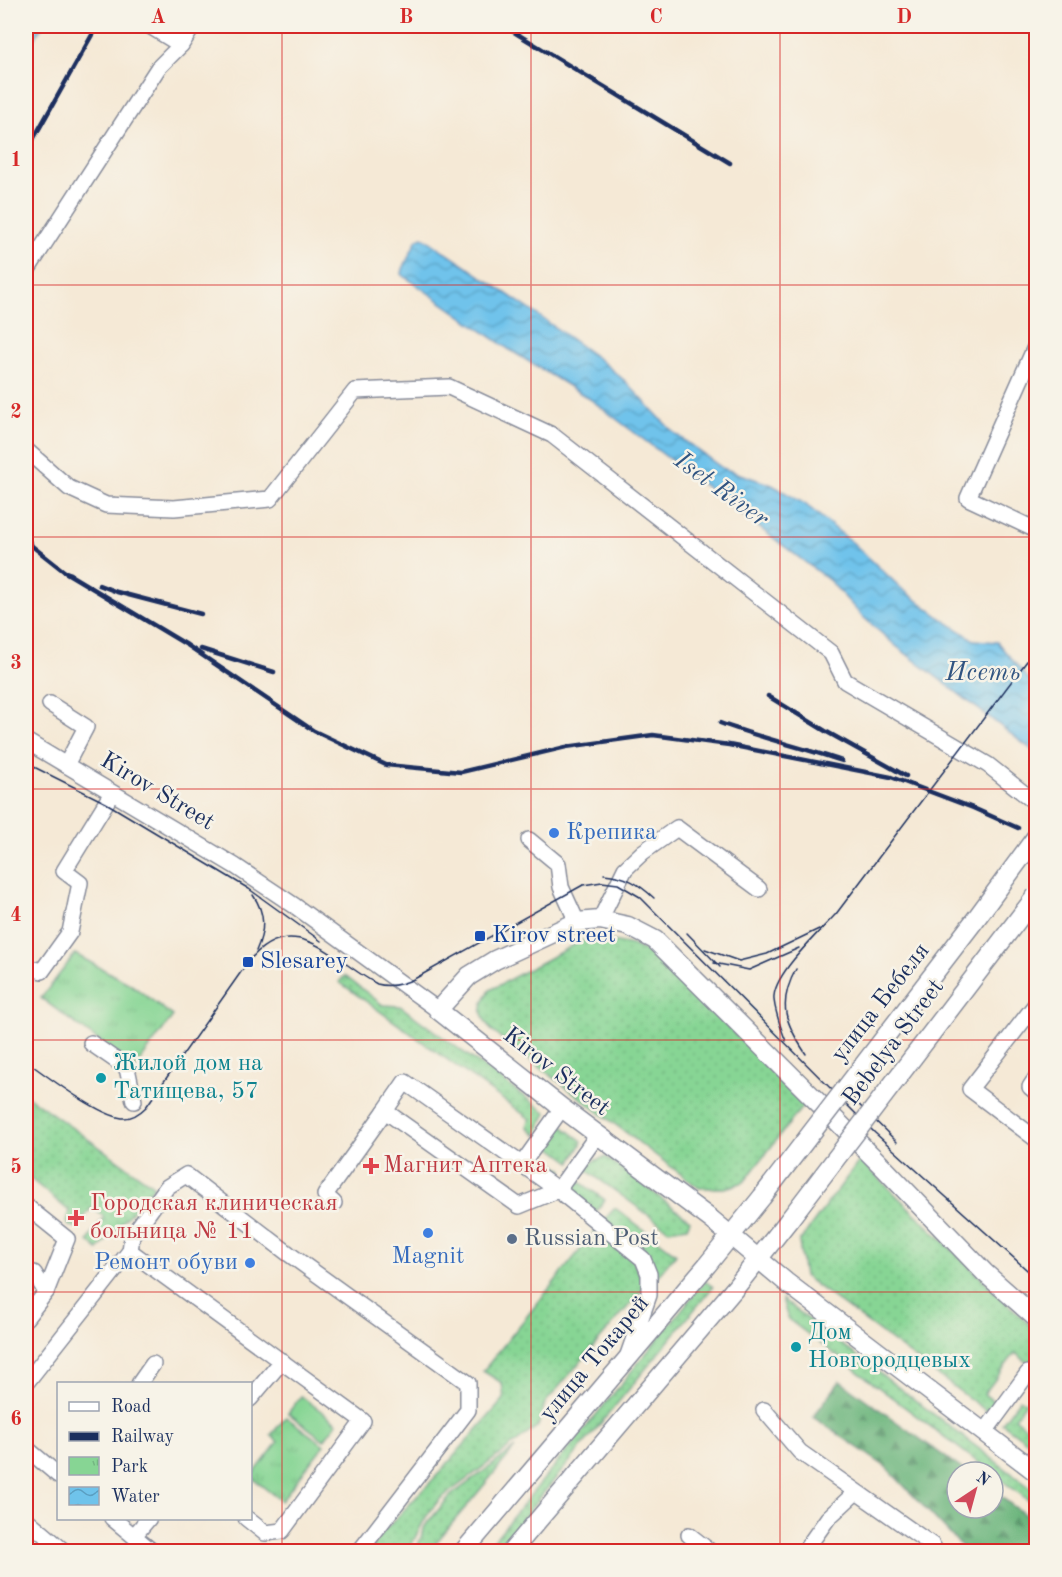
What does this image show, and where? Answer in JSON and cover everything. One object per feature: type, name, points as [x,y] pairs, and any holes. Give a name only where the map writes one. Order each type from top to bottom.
[{"type":"main road","name":"улица Бебеля","points":[[762,1197],[968,930],[1036,837]]},
{"type":"main road","name":"Bebelya Street","points":[[758,1259],[1036,896]]},
{"type":"main road","points":[[438,1010],[469,976],[495,960],[577,922],[600,920],[628,926],[655,940],[883,1167],[985,1273],[1036,1318]]},
{"type":"main road","name":"Kirov Street","points":[[438,1010],[562,1108],[731,1236],[786,1282],[1036,1472]]},
{"type":"main road","name":"улица Токарей","points":[[463,1551],[762,1197]]},
{"type":"main road","points":[[511,1551],[758,1259]]},
{"type":"street","points":[[150,26],[181,45]]},
{"type":"street","points":[[26,272],[158,68],[181,45],[193,26]]},
{"type":"street","points":[[1036,345],[968,498],[1036,530]]},
{"type":"street","points":[[26,450],[69,488],[106,505],[174,508],[270,499],[355,391],[449,387],[552,435],[831,652],[845,681],[988,765],[1031,799]]},
{"type":"street","points":[[50,704],[86,727],[66,765]]},
{"type":"street","name":"Kirov Street","points":[[26,741],[235,866],[295,906],[438,1010]]},
{"type":"street","points":[[26,967],[42,971],[70,932],[80,883],[64,871],[112,793]]},
{"type":"street","points":[[600,920],[625,869],[643,852],[677,828],[759,889]]},
{"type":"street","points":[[529,840],[558,864],[561,886],[577,922]]},
{"type":"street","points":[[1036,1004],[970,1089],[1036,1139]]},
{"type":"street","points":[[91,1043],[127,1068],[134,1101]]},
{"type":"street","points":[[1036,1078],[1030,1087],[1036,1092]]},
{"type":"street","points":[[334,1203],[325,1196],[405,1082],[558,1190],[643,1258],[649,1274],[650,1295],[626,1360]]},
{"type":"street","points":[[522,1164],[562,1108]]},
{"type":"street","points":[[385,1111],[519,1206],[558,1190],[598,1134]]},
{"type":"street","points":[[26,1383],[130,1251],[132,1236],[167,1187],[186,1175],[289,1254],[468,1383],[468,1410],[359,1551]]},
{"type":"street","points":[[26,1206],[67,1239],[46,1292],[26,1318]]},
{"type":"street","points":[[130,1251],[363,1421],[282,1531],[265,1533],[249,1520]]},
{"type":"street","points":[[34,1273],[46,1292]]},
{"type":"street","points":[[252,1397],[282,1361]]},
{"type":"street","points":[[140,1382],[153,1365]]},
{"type":"street","points":[[984,1433],[1028,1373]]},
{"type":"street","points":[[764,1410],[800,1452],[932,1545],[936,1551]]},
{"type":"street","points":[[26,1448],[57,1473]]},
{"type":"street","points":[[808,1550],[828,1518],[856,1492]]},
{"type":"street","points":[[26,1519],[65,1551]]},
{"type":"street","points":[[114,1520],[153,1551]]},
{"type":"street","points":[[134,1536],[147,1520]]},
{"type":"street","points":[[689,1535],[711,1551]]},
{"type":"green space","points":[[602,939],[632,945],[655,955],[805,1103],[744,1182],[725,1188],[699,1188],[492,1031],[482,1015],[483,1002],[490,990],[581,941]]},
{"type":"green space","points":[[75,954],[130,984],[173,1016],[135,1068],[41,998]]},
{"type":"green space","points":[[345,976],[383,1005],[400,1006],[547,1113],[536,1135],[527,1126],[530,1119],[339,982]]},
{"type":"green space","points":[[26,1095],[154,1186],[98,1250],[88,1241],[104,1217],[92,1207],[76,1227],[69,1226],[66,1221],[69,1211],[26,1175]]},
{"type":"green space","points":[[561,1125],[582,1141],[571,1162],[544,1142]]},
{"type":"green space","points":[[536,1150],[563,1170],[560,1175],[553,1178],[535,1167],[533,1157]]},
{"type":"green space","points":[[606,1157],[690,1220],[687,1227],[669,1230],[585,1169],[595,1160]]},
{"type":"green space","points":[[860,1160],[1036,1331],[1036,1369],[1015,1353],[984,1394],[996,1403],[989,1413],[804,1276],[799,1242]]},
{"type":"green space","points":[[573,1177],[605,1200],[596,1212],[568,1188]]},
{"type":"green space","points":[[615,1208],[676,1254],[653,1282],[605,1219]]},
{"type":"green space","points":[[597,1229],[621,1247],[632,1260],[644,1288],[545,1403],[538,1426],[439,1500],[426,1517],[408,1551],[369,1552],[386,1529],[504,1399],[502,1383],[483,1371]]},
{"type":"green space","points":[[705,1281],[713,1287],[496,1551],[485,1551]]},
{"type":"green space","points":[[782,1299],[994,1460],[975,1460],[788,1319]]},
{"type":"green space","points":[[840,1381],[949,1460],[945,1460],[945,1520],[1005,1520],[1005,1500],[1036,1523],[1036,1551],[966,1551],[886,1467],[813,1417]]},
{"type":"green space","points":[[301,1396],[337,1423],[324,1440],[288,1413]]},
{"type":"green space","points":[[1020,1399],[1026,1403],[1014,1418],[1036,1435],[1036,1448],[1002,1423]]},
{"type":"green space","points":[[286,1417],[324,1445],[281,1501],[252,1478],[278,1442],[271,1435]]},
{"type":"green space","points":[[515,1448],[429,1551],[416,1551],[425,1526],[450,1496]]},
{"type":"green space","points":[[1005,1468],[1036,1492],[1036,1506],[1005,1483]]},
{"type":"water","points":[[26,26],[43,26],[32,41],[26,39]]},
{"type":"water","name":"Исеть","points":[[423,237],[600,360],[625,381],[673,432],[722,468],[772,485],[805,504],[853,543],[902,589],[941,618],[974,640],[997,642],[1036,688],[1036,753],[896,646],[861,615],[830,581],[590,399],[510,350],[404,276],[403,269],[417,239]]},
{"type":"tram line","points":[[786,1041],[774,1000],[782,976],[799,953],[836,914],[1036,649]]},
{"type":"tram line","points":[[26,763],[106,803],[249,889],[321,941]]},
{"type":"tram line","points":[[604,874],[619,876],[631,881],[654,898]]},
{"type":"tram line","points":[[26,1061],[100,1110],[122,1118],[129,1118],[146,1107],[248,962],[265,946],[281,939],[298,939],[314,944],[330,953],[377,984],[397,985],[416,978],[583,885],[602,882],[618,884],[640,897],[875,1133],[1036,1278]]},
{"type":"tram line","points":[[253,895],[260,909],[263,923],[256,951]]},
{"type":"tram line","points":[[705,949],[739,961],[767,954],[819,929]]},
{"type":"tram line","points":[[687,933],[720,967]]},
{"type":"tram line","points":[[714,963],[749,970],[799,948]]},
{"type":"tram line","points":[[796,969],[787,993],[786,1013],[793,1033],[806,1054]]},
{"type":"tram line","points":[[848,1094],[897,1142]]},
{"type":"railway","points":[[26,152],[97,26]]},
{"type":"railway","points":[[504,26],[730,163]]},
{"type":"railway","points":[[26,536],[32,546],[65,572],[71,574]]},
{"type":"railway","points":[[65,572],[187,645],[314,731],[386,765],[461,772],[566,747],[653,735],[729,745],[891,777],[1018,828]]},
{"type":"railway","points":[[99,585],[117,592],[201,614]]},
{"type":"railway","points":[[201,649],[274,672]]},
{"type":"railway","points":[[768,696],[906,776]]},
{"type":"railway","points":[[720,723],[842,761]]},
{"type":"place","name":"Крепика","points":[[554,833]]},
{"type":"place","name":"Kirov street","points":[[480,936]]},
{"type":"place","name":"Slesarey","points":[[248,962]]},
{"type":"place","name":"Жилой дом на Татищева, 57","points":[[101,1078]]},
{"type":"place","name":"Магнит Аптека","points":[[371,1166]]},
{"type":"place","name":"Городская клиническая больница № 11","points":[[76,1218]]},
{"type":"place","name":"Magnit","points":[[428,1233]]},
{"type":"place","name":"Russian Post","points":[[512,1239]]},
{"type":"place","name":"Ремонт обуви","points":[[250,1263]]},
{"type":"place","name":"Дом Новгородцевых","points":[[796,1347]]},
{"type":"water label","name":"Iset River","points":[[721,490]]}]
